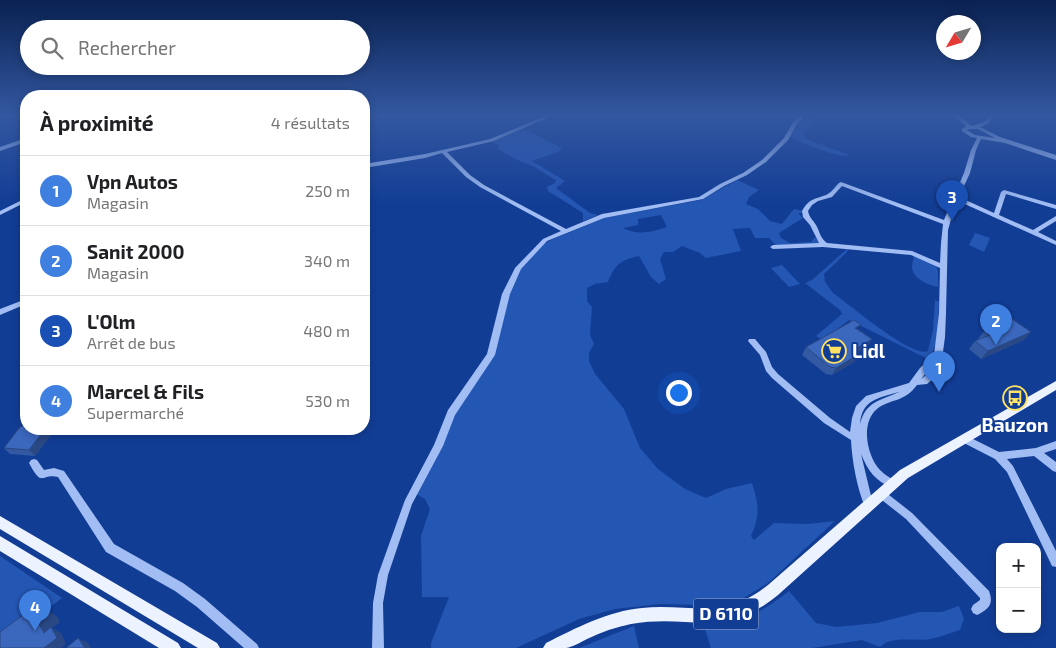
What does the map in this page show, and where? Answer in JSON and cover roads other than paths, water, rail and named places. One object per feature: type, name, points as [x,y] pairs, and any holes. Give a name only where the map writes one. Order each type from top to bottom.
[{"type":"main road","name":"D 6110","points":[[551,648],[623,618],[674,614],[719,615],[742,609],[763,598],[778,586],[904,474],[1056,385]]},
{"type":"main road","points":[[0,522],[212,648]]},
{"type":"main road","points":[[0,543],[173,648]]},
{"type":"street","points":[[0,149],[14,144]]},
{"type":"street","points":[[370,165],[473,144]]},
{"type":"street","points":[[378,648],[378,603],[383,575],[408,503],[438,446],[451,413],[491,354],[506,294],[518,268],[545,240],[602,216],[701,198],[722,185],[746,174],[764,161],[781,144]]},
{"type":"street","points":[[1015,144],[1056,158]]},
{"type":"street","points":[[868,504],[858,464],[857,411],[863,401],[914,383],[924,382],[934,371],[943,324],[943,267],[946,223],[968,171],[974,146]]},
{"type":"street","points":[[443,151],[468,176],[482,186],[566,230]]},
{"type":"street","points":[[826,245],[818,239],[813,226],[806,217],[805,211],[820,196],[830,196],[841,184],[946,223]]},
{"type":"street","points":[[996,216],[1004,192],[1056,207]]},
{"type":"street","points":[[957,198],[1056,243]]},
{"type":"street","points":[[0,213],[20,203]]},
{"type":"street","points":[[1033,233],[1056,218]]},
{"type":"street","points":[[773,247],[826,245],[912,253],[943,267]]},
{"type":"street","points":[[0,312],[20,304]]},
{"type":"street","points":[[752,341],[761,351],[769,369],[775,376],[828,420],[859,440],[873,470],[880,478],[893,484]]},
{"type":"street","points":[[965,438],[998,456],[1010,469],[1056,562]]},
{"type":"street","points":[[998,456],[1036,452],[1056,445]]},
{"type":"street","points":[[1036,452],[1056,468]]},
{"type":"street","points":[[34,463],[42,475],[54,472],[61,474],[110,548],[179,587],[201,602],[252,648]]},
{"type":"street","points":[[881,494],[909,516],[985,595],[986,602],[977,609]]},
{"type":"place","name":"L'Olm","points":[[952,221]]},
{"type":"place","name":"Sanit 2000","points":[[996,345]]},
{"type":"place","name":"Lidl","points":[[834,351]]},
{"type":"place","name":"Vpn Autos","points":[[939,392]]},
{"type":"place","name":"Bauzon","points":[[1015,398]]},
{"type":"place","name":"Marcel & Fils","points":[[35,631]]}]
